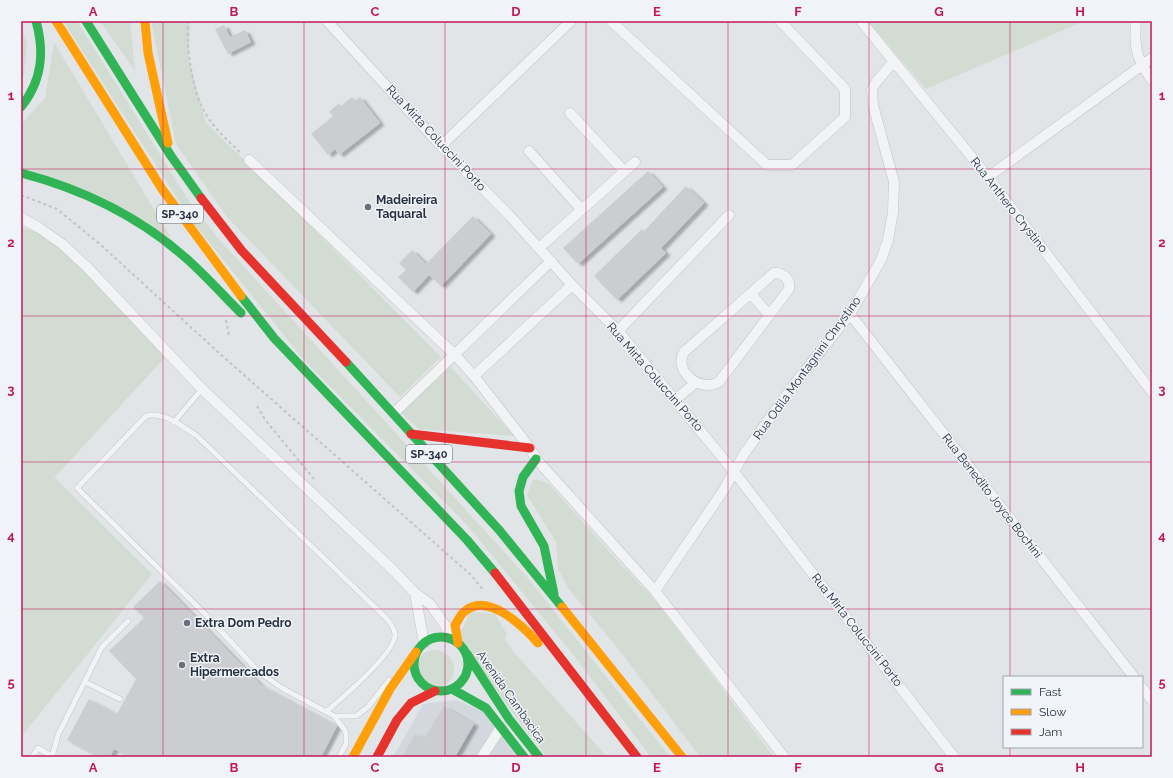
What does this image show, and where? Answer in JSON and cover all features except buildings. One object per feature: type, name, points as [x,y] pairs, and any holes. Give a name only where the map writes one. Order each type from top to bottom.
[{"type":"main road","points":[[21,107],[34,86],[41,68],[42,47],[36,21]]},
{"type":"main road","name":"SP-340","points":[[56,21],[162,189],[212,258],[274,338],[467,540],[504,583],[637,757]]},
{"type":"main road","name":"SP-340","points":[[86,21],[171,156],[214,217],[242,251],[394,413],[411,434],[500,531],[554,596],[682,757]]},
{"type":"main road","points":[[145,21],[148,53],[171,156]]},
{"type":"main road","points":[[21,173],[81,194],[117,211],[171,246],[187,259],[298,368],[324,391]]},
{"type":"main road","points":[[411,434],[530,448]]},
{"type":"main road","points":[[536,459],[523,476],[519,492],[521,506],[544,546],[554,596]]},
{"type":"main road","points":[[377,757],[397,720],[411,703],[435,691],[452,689],[462,681],[468,668],[468,659],[457,644],[455,625],[463,612],[475,606],[486,606],[498,608],[534,638],[634,757]]},
{"type":"main road","points":[[353,757],[404,667],[421,647],[432,638],[457,644]]},
{"type":"main road","name":"Avenida Cambacica","points":[[457,644],[509,719],[539,757]]},
{"type":"main road","points":[[421,647],[414,658],[416,675],[420,683],[435,691]]},
{"type":"main road","name":"Avenida Cambacica","points":[[452,689],[476,701],[486,708],[518,754]]},
{"type":"street","name":"Rua Mirta Coluccini Porto","points":[[327,21],[441,146],[539,248],[572,285],[618,331],[735,472],[954,757]]},
{"type":"street","points":[[441,146],[571,21]]},
{"type":"street","points":[[611,21],[767,165],[792,164],[845,117],[844,88],[780,21]]},
{"type":"street","name":"Rua Anthero Crystino","points":[[861,21],[988,177],[1152,392]]},
{"type":"street","points":[[1136,21],[1136,46],[1141,65],[1152,80]]},
{"type":"street","points":[[988,177],[1152,58]]},
{"type":"street","name":"Rua Odila Montagnini Chrystino","points":[[655,591],[735,472],[744,454],[793,386],[850,314],[881,260],[888,240],[893,212],[894,182],[872,97],[872,90],[877,81],[894,61]]},
{"type":"street","points":[[570,113],[624,171]]},
{"type":"street","points":[[529,151],[581,208]]},
{"type":"street","points":[[249,160],[454,354],[474,376],[530,448],[536,459],[655,591],[784,757]]},
{"type":"street","points":[[539,248],[581,208],[635,162]]},
{"type":"street","points":[[618,331],[729,215]]},
{"type":"street","points":[[21,218],[38,227],[62,244],[87,267],[202,389],[392,569],[415,593],[430,604],[457,644]]},
{"type":"street","points":[[394,413],[551,261]]},
{"type":"street","points":[[774,273],[779,273],[784,275],[789,281],[789,289],[769,315],[718,382],[707,386],[695,383],[682,367],[681,357],[684,352],[774,273]]},
{"type":"street","points":[[474,376],[572,285]]},
{"type":"street","points":[[751,294],[769,315]]},
{"type":"street","name":"Rua Benedito Joyce Bochini","points":[[850,314],[1133,676]]},
{"type":"street","points":[[675,400],[695,383]]},
{"type":"street","points":[[415,593],[421,647]]},
{"type":"street","points":[[1143,689],[1152,700]]},
{"type":"street","points":[[482,757],[500,727]]},
{"type":"lane","points":[[174,422],[202,389]]},
{"type":"lane","points":[[327,711],[362,680],[393,644],[395,635],[392,625],[197,436],[174,422],[159,416],[146,416],[77,485],[77,488],[205,614],[259,672],[282,688],[334,716],[345,730],[346,734],[346,744],[339,757]]},
{"type":"lane","points":[[32,757],[38,748],[52,757],[58,735],[102,647],[128,621]]},
{"type":"lane","points":[[334,716],[356,716],[363,711],[383,686],[404,667]]},
{"type":"lane","points":[[85,682],[120,699]]},
{"type":"path","points":[[189,21],[187,26],[189,60],[200,105],[222,136],[249,160]]},
{"type":"path","points":[[21,195],[57,209],[102,246],[219,353],[471,575],[484,592]]},
{"type":"path","points":[[257,406],[266,421],[318,484]]},
{"type":"shaded area","points":[[63,21],[77,21],[189,201],[217,237],[527,577],[670,757],[651,757],[571,652],[468,526],[304,360],[192,221]]},
{"type":"shaded area","points":[[100,21],[130,21],[135,71]]},
{"type":"shaded area","points":[[151,21],[190,21],[189,60],[206,123],[266,181],[441,357],[400,397],[227,217],[176,144]]},
{"type":"shaded area","points":[[868,21],[1084,21],[926,89]]},
{"type":"shaded area","points":[[21,28],[27,43],[24,75],[21,79]]},
{"type":"shaded area","points":[[54,42],[171,238],[21,168],[21,124],[45,98]]},
{"type":"shaded area","points":[[21,227],[52,237],[169,353],[55,477],[27,450],[152,574],[21,737]]},
{"type":"shaded area","points":[[450,366],[514,436],[419,429],[401,413]]},
{"type":"shaded area","points":[[536,479],[549,484],[655,600],[774,757],[700,757],[619,650],[568,588],[558,569],[556,542],[527,495],[532,481]]},
{"type":"shaded area","points":[[470,612],[495,614],[507,634],[505,639],[513,651],[607,757],[547,757],[514,715],[459,637]]},
{"type":"shaded area","points":[[431,650],[439,650],[446,653],[451,658],[454,669],[451,680],[446,685],[439,688],[431,688],[424,685],[419,680],[416,673],[416,665],[419,658],[424,653]]},
{"type":"shaded area","points":[[457,700],[484,712],[519,757],[393,757],[423,704]]},
{"type":"traffic: fast","points":[[21,107],[33,87],[40,66],[41,55],[39,33],[36,21]]},
{"type":"traffic: fast","points":[[86,21],[171,156],[201,198]]},
{"type":"traffic: fast","points":[[21,173],[66,187],[88,196],[109,206],[150,230],[187,259],[241,313]]},
{"type":"traffic: fast","points":[[241,296],[274,338],[467,540],[495,573]]},
{"type":"traffic: fast","points":[[346,362],[500,531],[562,607]]},
{"type":"traffic: fast","points":[[536,459],[523,477],[519,491],[521,506],[544,546],[554,594]]},
{"type":"traffic: fast","points":[[441,637],[451,639],[460,645],[466,654],[468,664],[466,674],[460,683],[451,689],[441,691],[431,689],[422,683],[416,674],[414,664],[416,654],[422,645],[431,639],[441,637]]},
{"type":"traffic: fast","points":[[467,654],[509,719],[539,757]]},
{"type":"traffic: fast","points":[[452,689],[486,708],[524,757]]},
{"type":"traffic: slow","points":[[56,21],[162,189],[241,296]]},
{"type":"traffic: slow","points":[[145,21],[148,53],[168,143]]},
{"type":"traffic: slow","points":[[458,643],[455,625],[460,616],[473,607],[483,606],[494,608],[504,613],[514,620],[538,643]]},
{"type":"traffic: slow","points":[[562,607],[682,757]]},
{"type":"traffic: slow","points":[[353,757],[390,689],[416,652]]},
{"type":"traffic: jam","points":[[201,198],[242,251],[346,362]]},
{"type":"traffic: jam","points":[[411,434],[530,448]]},
{"type":"traffic: jam","points":[[495,573],[637,757]]},
{"type":"traffic: jam","points":[[377,757],[397,720],[411,703],[435,691]]},
{"type":"place","name":"Madeireira Taquaral","points":[[368,207]]},
{"type":"place","name":"Extra Dom Pedro","points":[[187,623]]},
{"type":"place","name":"Extra Hipermercados","points":[[182,665]]}]
